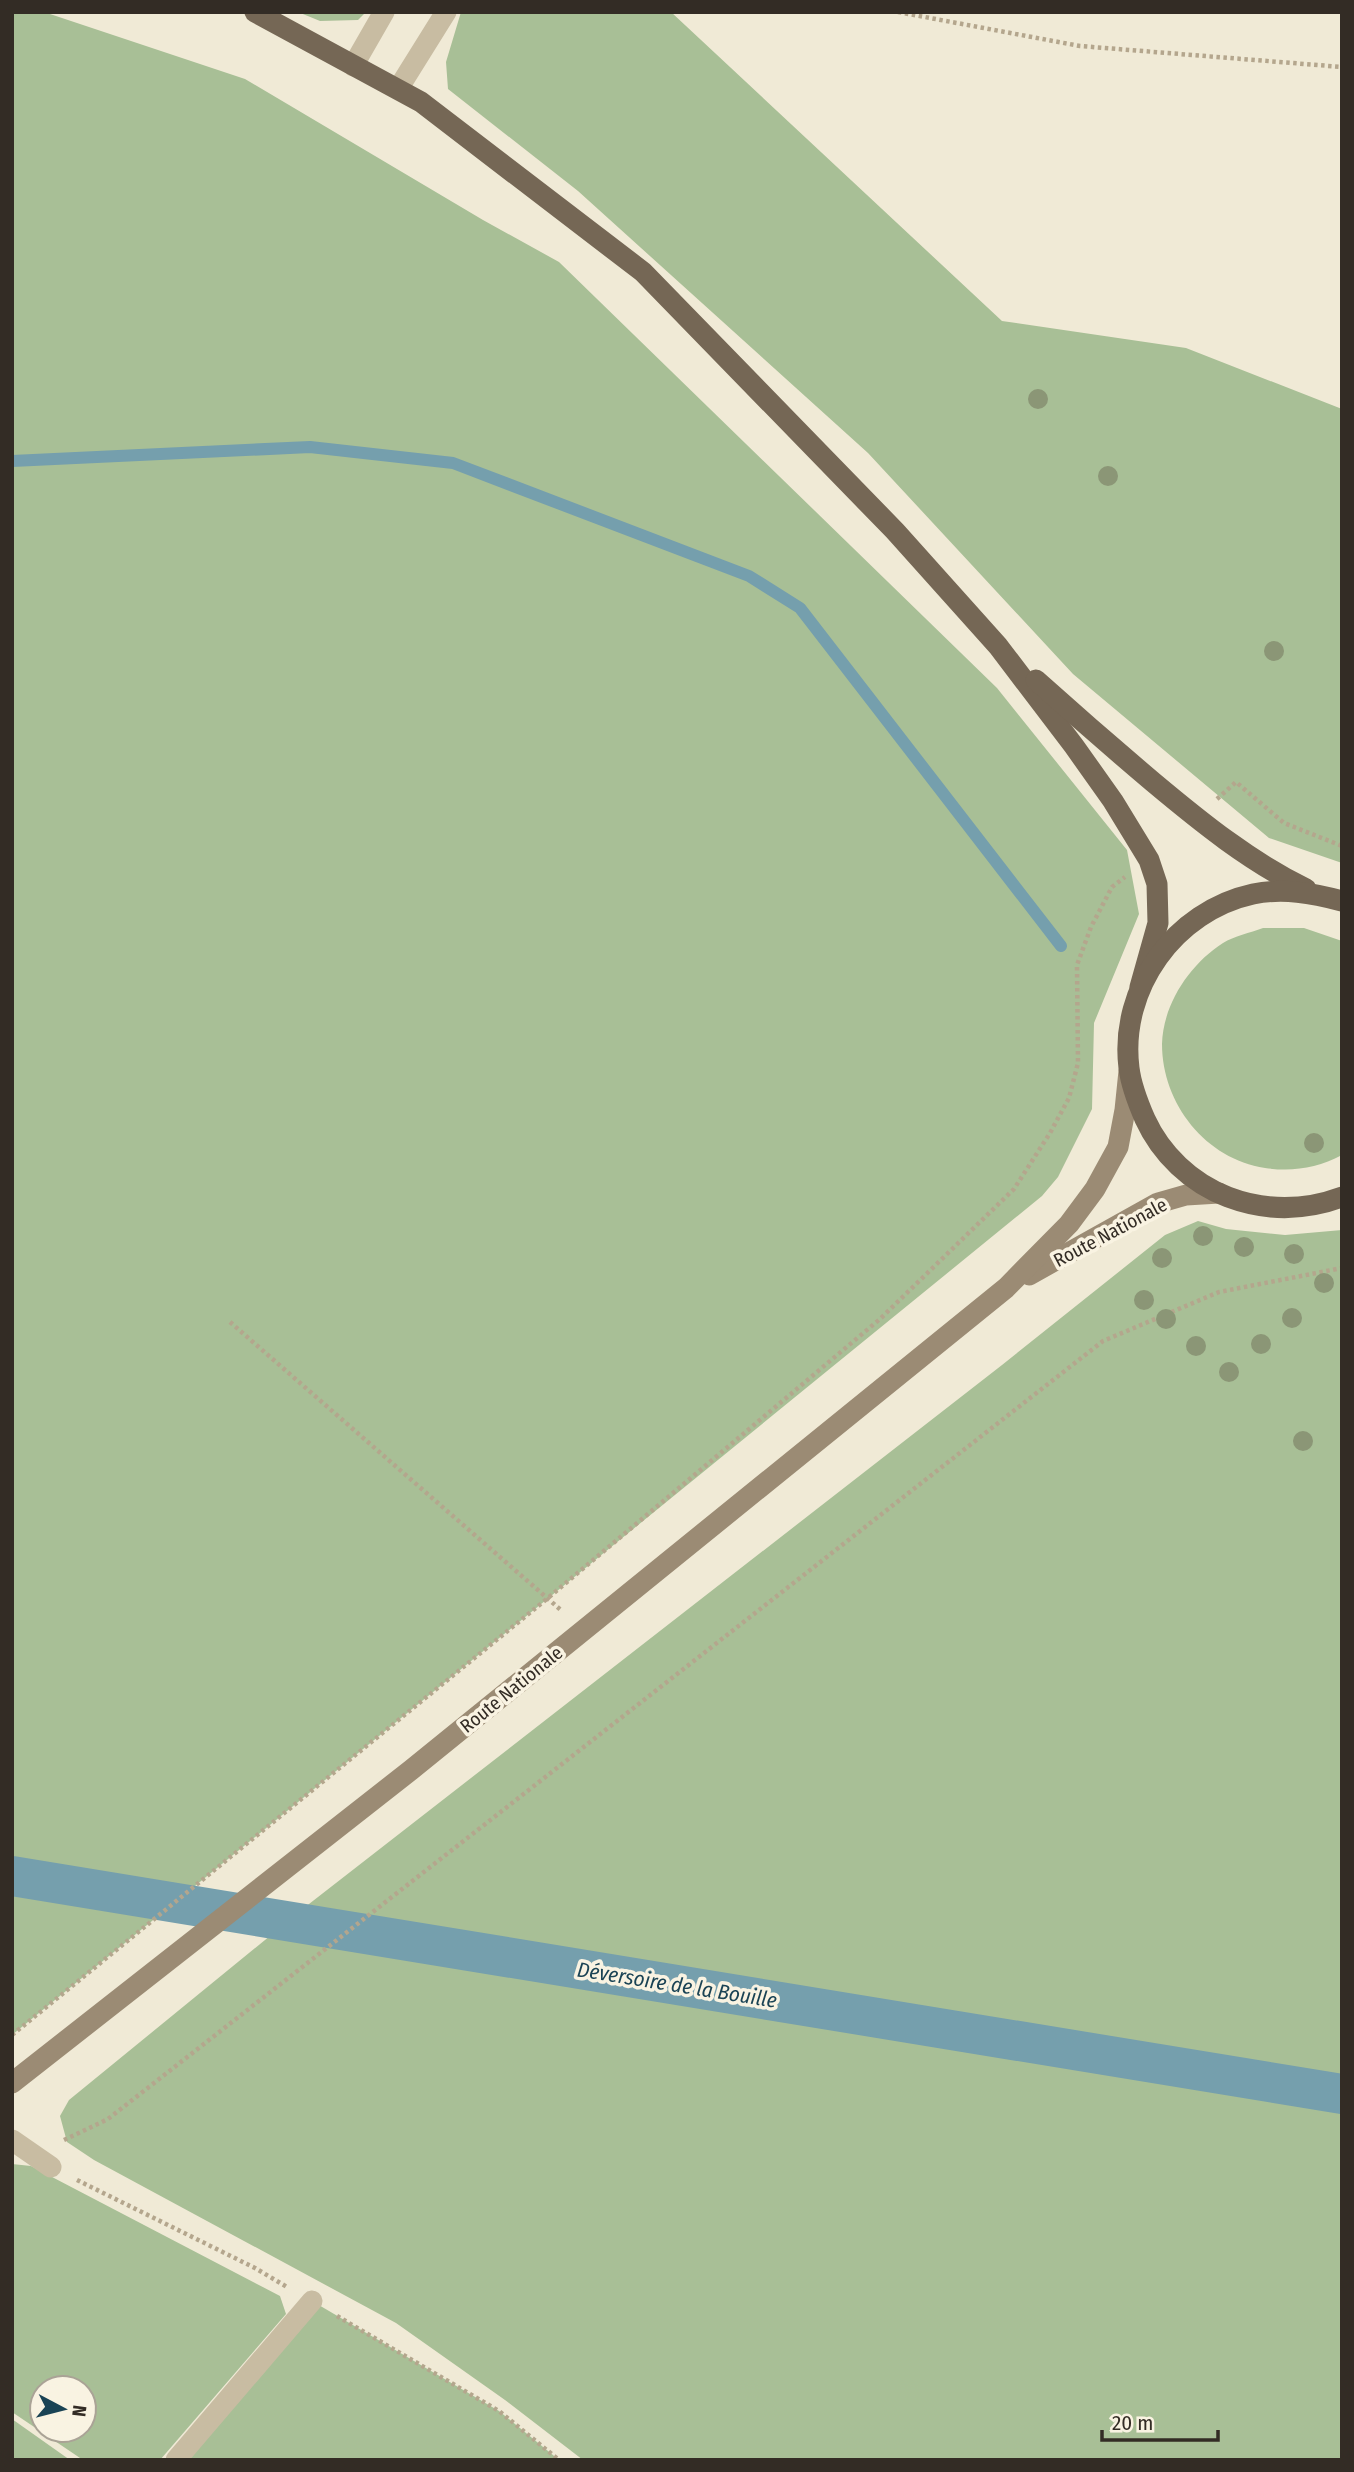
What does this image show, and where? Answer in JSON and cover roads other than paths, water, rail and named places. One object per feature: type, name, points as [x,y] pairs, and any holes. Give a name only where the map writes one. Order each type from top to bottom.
[{"type":"main road","points":[[255,12],[421,102],[643,272],[895,531],[998,646],[1082,757],[1149,860],[1157,884],[1158,923],[1129,1027],[1129,1069],[1139,1105],[1153,1136],[1173,1161],[1195,1179],[1219,1193],[1262,1206],[1285,1208],[1307,1206],[1342,1197]]},
{"type":"main road","points":[[998,646],[1090,729],[1196,818],[1252,860],[1313,893]]},
{"type":"main road","points":[[1140,987],[1155,961],[1174,937],[1198,918],[1224,903],[1253,894],[1283,891],[1313,893],[1342,901]]},
{"type":"main road","name":"Route Nationale","points":[[12,2083],[400,1779],[1006,1288],[1069,1224],[1095,1189],[1118,1147],[1129,1069]]},
{"type":"main road","name":"Route Nationale","points":[[1006,1288],[1158,1203],[1186,1195],[1219,1193]]},
{"type":"street","points":[[353,65],[384,12]]},
{"type":"street","points":[[398,89],[446,12]]},
{"type":"street","points":[[12,2140],[43,2161]]},
{"type":"street","points":[[176,2460],[312,2301]]},
{"type":"waterway","points":[[12,461],[310,447],[453,463],[749,576],[800,608],[1061,946]]},
{"type":"waterway","name":"Déversoire de la Bouille","points":[[12,1876],[1342,2094]]}]
